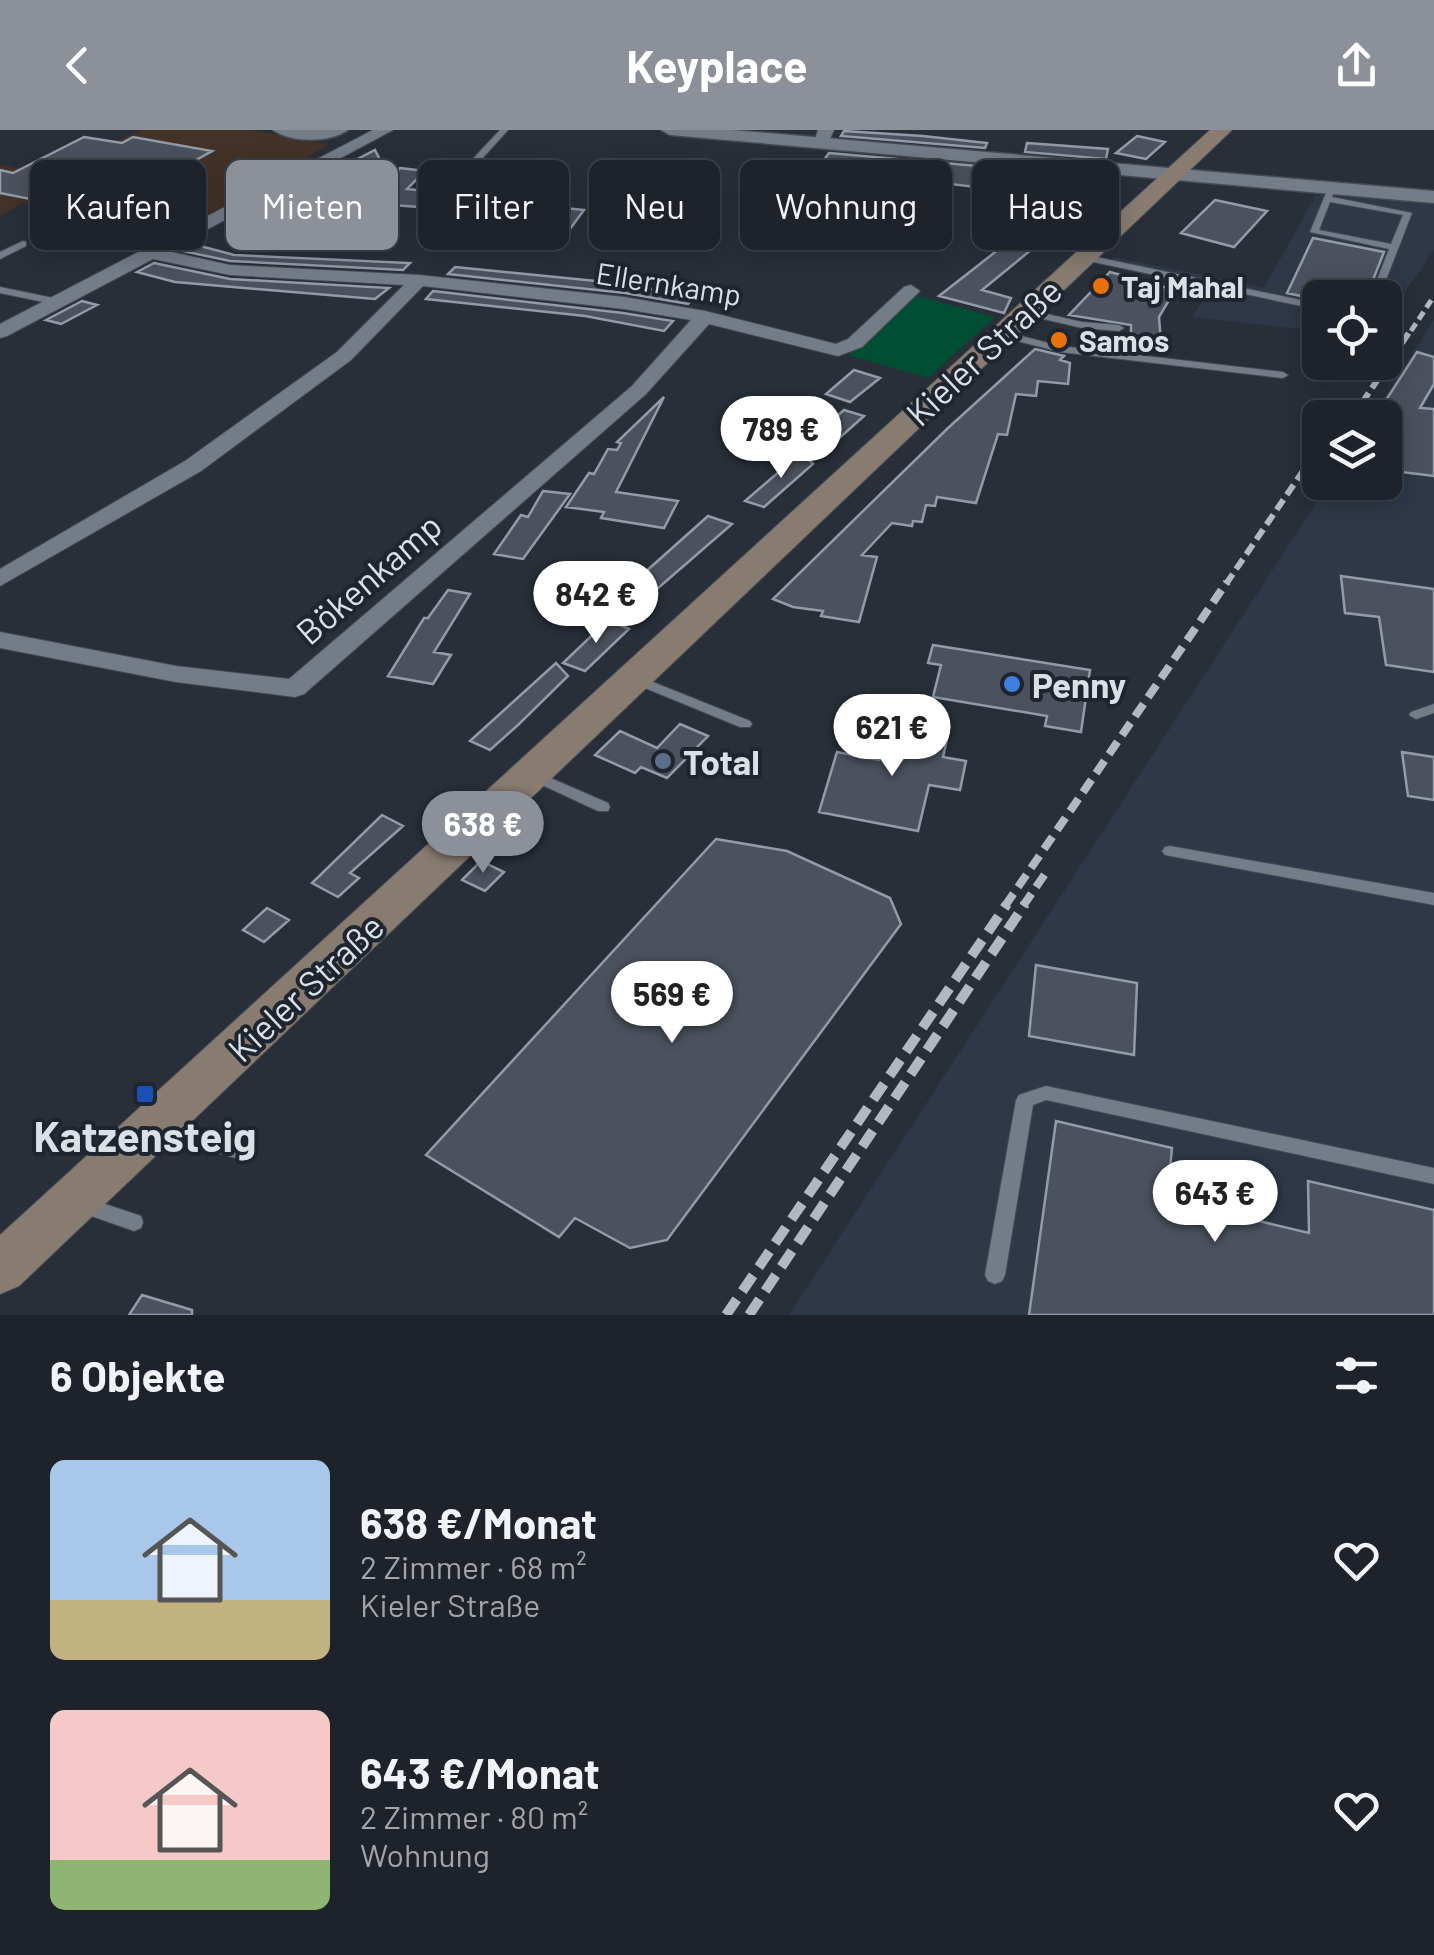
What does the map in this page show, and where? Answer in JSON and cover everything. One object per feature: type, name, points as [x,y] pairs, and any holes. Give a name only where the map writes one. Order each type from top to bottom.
[{"type":"main road","name":"Kieler Straße","points":[[0,1270],[1222,130]]},
{"type":"street","points":[[282,130],[318,134],[339,130]]},
{"type":"street","points":[[206,226],[386,130]]},
{"type":"street","points":[[682,130],[824,136],[1331,194],[1434,196]]},
{"type":"street","points":[[0,332],[161,250]]},
{"type":"street","name":"Ellernkamp","points":[[161,250],[230,270],[419,280],[624,303],[705,317],[838,350],[855,343],[911,291]]},
{"type":"street","points":[[0,578],[86,530],[212,439],[267,411],[344,356],[419,280]]},
{"type":"street","name":"Bökenkamp","points":[[0,640],[176,674],[296,688],[639,390],[705,317]]},
{"type":"lane","points":[[476,160],[504,130]]},
{"type":"lane","points":[[1381,280],[1408,213],[1331,194],[1314,232],[1393,247]]},
{"type":"lane","points":[[0,256],[23,244]]},
{"type":"lane","points":[[1082,257],[1302,303]]},
{"type":"lane","points":[[0,290],[58,302]]},
{"type":"lane","points":[[1013,323],[1119,328]]},
{"type":"lane","points":[[1013,323],[1060,349],[1283,375]]},
{"type":"lane","points":[[632,678],[745,724]]},
{"type":"lane","points":[[1416,714],[1434,708]]},
{"type":"lane","points":[[532,774],[603,807]]},
{"type":"lane","points":[[1170,851],[1434,899]]},
{"type":"lane","points":[[995,1276],[1025,1100],[1046,1093],[1434,1176]]},
{"type":"lane","points":[[162,1121],[193,1137],[246,1153]]},
{"type":"lane","points":[[74,1202],[134,1222]]},
{"type":"shaded area","points":[[142,130],[252,130],[329,144],[304,160],[226,160],[226,205],[207,215],[206,160],[39,160],[63,147],[91,152]]},
{"type":"shaded area","points":[[0,165],[22,169],[30,165],[30,204],[23,203],[0,216]]},
{"type":"shaded area","points":[[1316,195],[1434,203],[1434,250],[1402,296],[1402,280],[1302,280],[1302,329],[1191,317],[1211,290],[1105,265],[1114,257],[1264,288]]},
{"type":"shaded area","points":[[1434,320],[1434,1315],[789,1315],[1318,500],[1402,500],[1402,400],[1382,400],[1395,380],[1402,380],[1402,369]]},
{"type":"green space","points":[[917,296],[995,317],[928,378],[848,355]]},
{"type":"building","points":[[844,131],[987,143],[985,148],[841,136]]},
{"type":"building","points":[[1137,136],[1165,142],[1146,159],[1116,153]]},
{"type":"building","points":[[84,137],[122,143],[133,137],[212,151],[196,160],[39,160]]},
{"type":"building","points":[[1027,143],[1108,149],[1106,159],[1025,152]]},
{"type":"building","points":[[375,150],[379,158],[376,160],[356,160]]},
{"type":"building","points":[[829,153],[909,160],[824,160]]},
{"type":"building","points":[[30,164],[30,199],[0,193],[0,170],[13,173]]},
{"type":"building","points":[[952,164],[972,165],[972,187],[952,184]]},
{"type":"building","points":[[418,170],[418,178],[407,189],[418,190],[418,207],[398,206],[398,171]]},
{"type":"building","points":[[1215,200],[1267,211],[1234,247],[1181,233]]},
{"type":"building","points":[[569,208],[584,210],[569,230]]},
{"type":"building","points":[[1313,238],[1384,252],[1373,280],[1302,280],[1302,296],[1287,293]]},
{"type":"building","points":[[206,248],[234,255],[410,263],[403,270],[230,261],[178,250]]},
{"type":"building","points":[[998,250],[1031,250],[982,290],[1011,298],[1004,313],[939,296]]},
{"type":"building","points":[[154,263],[230,279],[389,288],[375,299],[175,282],[137,272]]},
{"type":"building","points":[[455,267],[606,282],[695,296],[688,304],[625,293],[448,274]]},
{"type":"building","points":[[1110,272],[1175,290],[1159,317],[1161,343],[1131,340],[1131,325],[1069,315]]},
{"type":"building","points":[[433,291],[673,321],[664,331],[585,316],[426,299]]},
{"type":"building","points":[[82,301],[97,305],[61,324],[46,320]]},
{"type":"building","points":[[1035,349],[1064,356],[1060,360],[1070,363],[1068,384],[1038,381],[1036,396],[1016,394],[1007,435],[998,434],[976,503],[937,497],[935,506],[926,505],[922,522],[913,521],[912,526],[892,523],[862,555],[877,557],[859,622],[821,616],[823,611],[793,607],[773,599],[948,428]]},
{"type":"building","points":[[1417,352],[1434,357],[1434,384],[1420,408],[1434,409],[1434,476],[1402,472],[1402,400],[1386,400]]},
{"type":"building","points":[[854,370],[880,378],[850,402],[826,394]]},
{"type":"building","points":[[664,397],[616,492],[678,501],[664,528],[601,518],[604,512],[566,507],[589,473],[594,474],[608,449],[617,450],[621,443],[617,442]]},
{"type":"building","points":[[844,410],[864,416],[827,449],[807,442]]},
{"type":"building","points":[[802,452],[813,464],[764,507],[745,501]]},
{"type":"building","points":[[543,491],[570,494],[523,559],[494,554],[521,515],[528,517]]},
{"type":"building","points":[[708,516],[732,524],[634,609],[614,600]]},
{"type":"building","points":[[1341,576],[1434,589],[1434,672],[1386,665],[1379,617],[1345,613]]},
{"type":"building","points":[[448,590],[470,594],[434,652],[451,655],[433,684],[388,676],[424,618],[428,618]]},
{"type":"building","points":[[608,620],[629,629],[585,671],[563,663]]},
{"type":"building","name":"Penny","points":[[933,645],[1090,670],[1081,732],[1045,726],[1047,716],[933,697],[941,665],[928,663]]},
{"type":"building","points":[[556,663],[568,676],[518,725],[490,750],[470,741]]},
{"type":"building","points":[[680,724],[708,736],[667,778],[641,767],[635,773],[595,755],[620,731],[657,748]]},
{"type":"building","points":[[889,725],[948,735],[943,757],[966,761],[960,790],[929,785],[918,831],[819,812],[837,752],[879,760]]},
{"type":"building","points":[[1402,752],[1434,757],[1434,800],[1408,796]]},
{"type":"building","points":[[382,815],[403,826],[350,873],[359,878],[338,897],[312,883]]},
{"type":"building","points":[[716,839],[787,851],[890,898],[901,924],[667,1240],[630,1248],[575,1218],[559,1237],[426,1155]]},
{"type":"building","points":[[481,861],[504,872],[485,891],[462,880]]},
{"type":"building","points":[[267,908],[289,920],[264,942],[243,930]]},
{"type":"building","points":[[1036,965],[1137,983],[1134,1055],[1029,1036]]},
{"type":"building","points":[[1056,1121],[1172,1148],[1167,1199],[1309,1233],[1308,1181],[1434,1210],[1434,1315],[1029,1315]]},
{"type":"building","points":[[142,1295],[192,1310],[192,1315],[129,1315]]},
{"type":"railway","points":[[1411,331],[1434,296]]},
{"type":"railway","points":[[1364,400],[1412,328]]},
{"type":"railway","points":[[1226,584],[1302,472]]},
{"type":"railway","points":[[1005,906],[1227,582]]},
{"type":"railway","points":[[1023,906],[1047,871]]},
{"type":"railway","points":[[726,1315],[1007,904]]},
{"type":"railway","points":[[749,1315],[1025,904]]},
{"type":"place","name":"Taj Mahal","points":[[1101,286]]},
{"type":"place","name":"Samos","points":[[1059,340]]},
{"type":"place","name":"Penny","points":[[1012,684]]},
{"type":"place","name":"Total","points":[[663,761]]},
{"type":"place","name":"Katzensteig","points":[[145,1094]]}]
